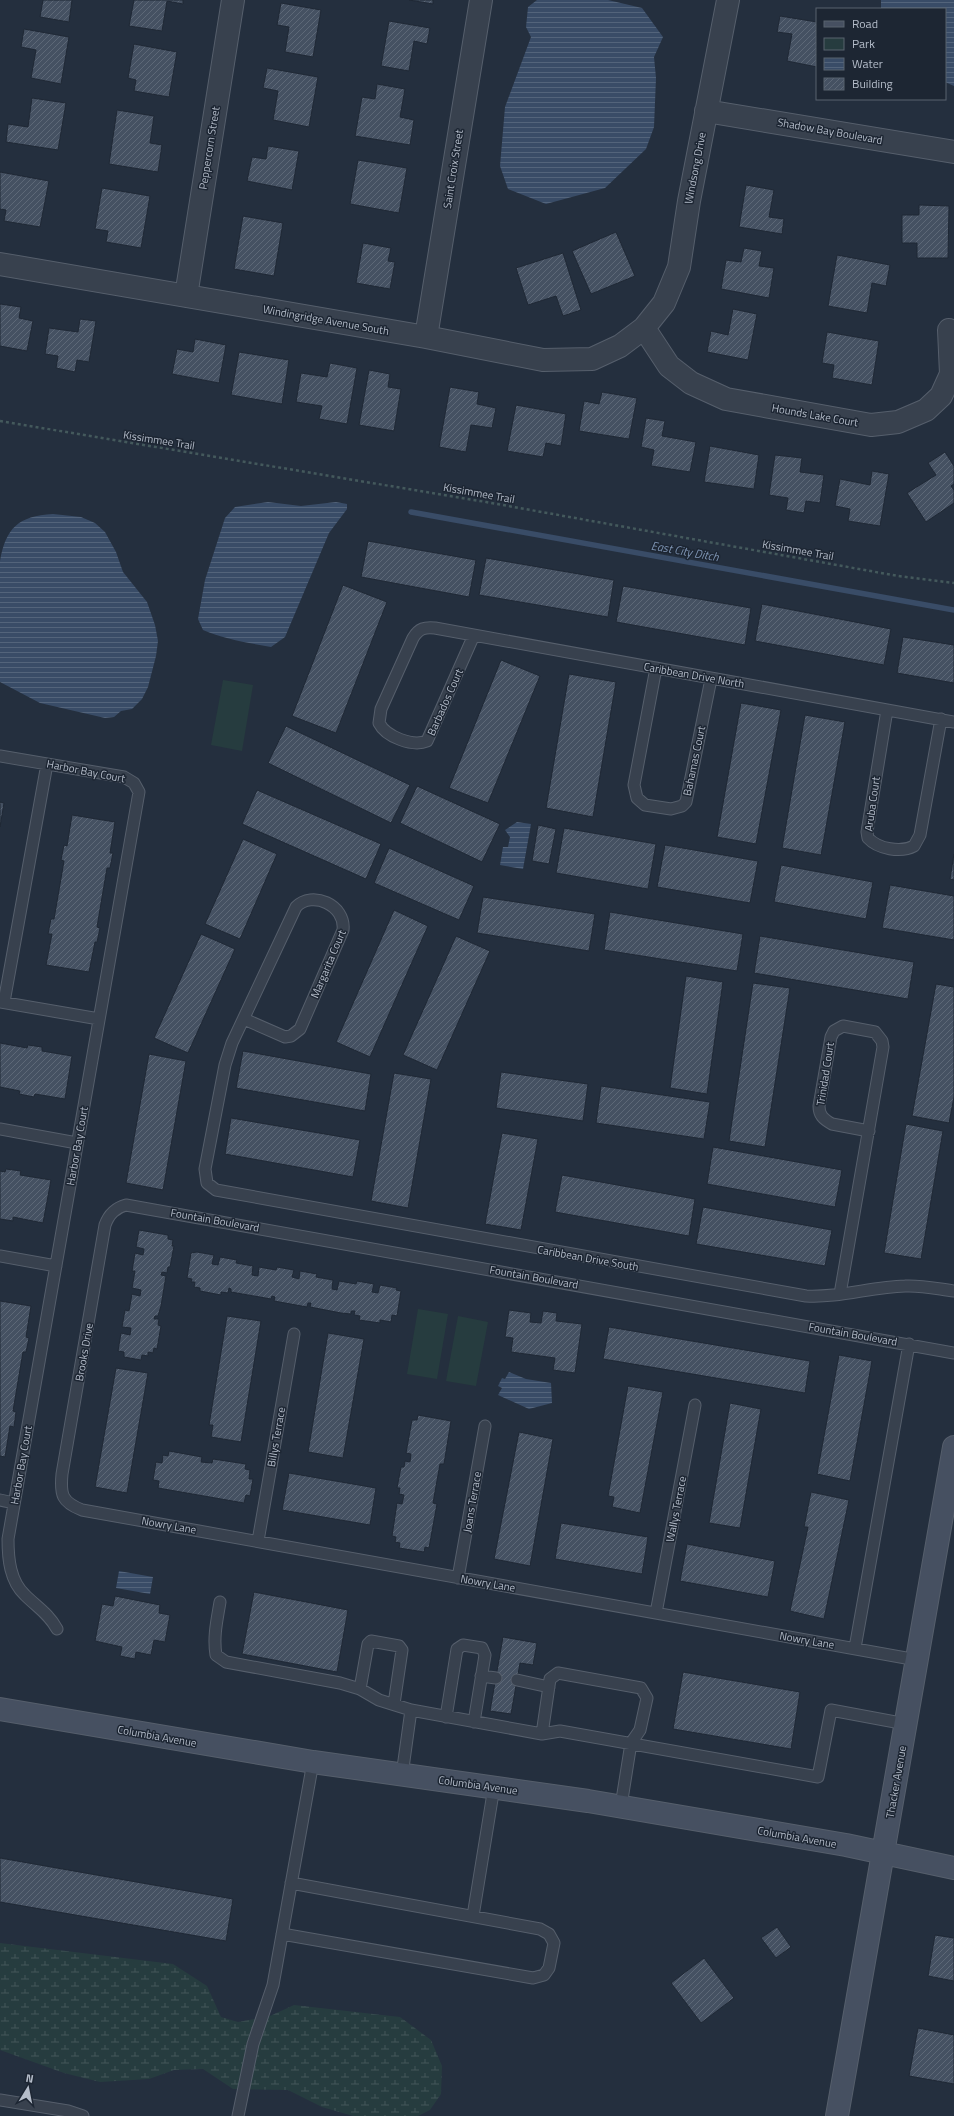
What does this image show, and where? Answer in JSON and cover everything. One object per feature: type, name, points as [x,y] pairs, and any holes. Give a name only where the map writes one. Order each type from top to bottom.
[{"type":"street","name":"Peppercorn Street","points":[[186,296],[233,0]]},
{"type":"street","name":"Saint Croix Street","points":[[426,337],[481,0]]},
{"type":"street","name":"Windsong Drive","points":[[644,328],[664,303],[679,267],[689,201],[728,0]]},
{"type":"street","name":"Shadow Bay Boulevard","points":[[706,111],[954,152]]},
{"type":"street","name":"Windingridge Avenue South","points":[[0,264],[426,337],[543,360],[592,359],[620,346],[644,328]]},
{"type":"street","name":"Hounds Lake Court","points":[[644,328],[669,366],[691,383],[726,399],[872,425],[898,422],[926,410],[941,396],[952,374],[949,330]]},
{"type":"street","name":"Thacker Avenue","points":[[838,2116],[954,1447]]},
{"type":"street","name":"Columbia Avenue","points":[[0,1709],[313,1762],[621,1806],[846,1845],[954,1868]]},
{"type":"lane","name":"Caribbean Drive North","points":[[435,628],[954,722]]},
{"type":"lane","name":"Barbados Court","points":[[435,628],[421,629],[416,632],[379,717],[379,723],[386,732],[410,743],[422,743],[431,736],[474,635]]},
{"type":"lane","name":"Bahamas Court","points":[[656,668],[634,785],[637,798],[646,805],[671,809],[682,806],[686,802],[711,679]]},
{"type":"lane","name":"Aruba Court","points":[[888,710],[867,832],[868,838],[877,845],[902,850],[914,846],[920,835],[941,719]]},
{"type":"lane","name":"Harbor Bay Court","points":[[0,756],[124,777],[138,787],[139,797],[8,1540],[11,1574],[25,1595],[50,1617],[57,1629]]},
{"type":"lane","points":[[47,764],[2,1002],[99,1019]]},
{"type":"lane","name":"Margarita Court","points":[[223,1192],[210,1187],[207,1183],[205,1168],[225,1065],[232,1044],[296,908],[300,903],[312,899],[327,904],[340,912],[343,917],[343,930],[300,1029],[291,1036],[285,1038],[244,1019]]},
{"type":"lane","name":"Trinidad Court","points":[[840,1294],[869,1131],[883,1047],[882,1041],[875,1032],[843,1026],[834,1031],[831,1037],[818,1106],[819,1112],[826,1121],[832,1124],[869,1131]]},
{"type":"lane","points":[[0,1129],[77,1143]]},
{"type":"lane","name":"Caribbean Drive South","points":[[223,1192],[806,1296],[840,1294],[905,1286],[924,1286],[954,1292]]},
{"type":"lane","name":"Fountain Boulevard","points":[[115,1209],[132,1205],[954,1353]]},
{"type":"lane","name":"Brooks Drive","points":[[63,1497],[62,1474],[105,1225],[107,1219],[115,1209]]},
{"type":"lane","points":[[0,1256],[56,1266]]},
{"type":"lane","name":"Billys Terrace","points":[[258,1541],[294,1334]]},
{"type":"lane","points":[[855,1648],[910,1344]]},
{"type":"lane","name":"Wallys Terrace","points":[[656,1613],[695,1405]]},
{"type":"lane","name":"Joans Terrace","points":[[458,1578],[485,1426]]},
{"type":"lane","name":"Nowry Lane","points":[[63,1497],[68,1503],[82,1510],[917,1660]]},
{"type":"lane","points":[[0,1500],[14,1503]]},
{"type":"lane","points":[[220,1602],[214,1634],[216,1655],[220,1659],[232,1664],[340,1683],[360,1689],[380,1700],[411,1710],[474,1722],[542,1734],[560,1731],[818,1777],[831,1710],[906,1724]]},
{"type":"lane","points":[[360,1689],[368,1644],[371,1641],[399,1646],[402,1650],[394,1704]]},
{"type":"lane","points":[[446,1716],[457,1649],[463,1645],[482,1648],[485,1655],[474,1722]]},
{"type":"lane","points":[[542,1734],[550,1679],[558,1673],[641,1688],[647,1698],[640,1730],[631,1743],[621,1806]]},
{"type":"lane","points":[[481,1676],[496,1678]]},
{"type":"lane","points":[[517,1680],[549,1687]]},
{"type":"lane","points":[[402,1775],[411,1710]]},
{"type":"lane","points":[[238,2116],[253,2044],[273,1985],[313,1762]]},
{"type":"lane","points":[[473,1916],[494,1787]]},
{"type":"lane","points":[[282,1934],[533,1978],[544,1975],[549,1968],[554,1943],[549,1934],[540,1929],[291,1883]]},
{"type":"lane","points":[[0,2100],[68,2111],[83,2116]]},
{"type":"path","name":"Kissimmee Trail","points":[[0,421],[486,502],[898,576],[954,583]]},
{"type":"green space","points":[[223,680],[253,685],[242,751],[211,745]]},
{"type":"green space","points":[[418,1309],[448,1314],[437,1379],[407,1374]]},
{"type":"green space","points":[[458,1316],[488,1322],[476,1386],[446,1381]]},
{"type":"green space","points":[[0,1943],[173,1964],[207,1986],[221,2017],[238,2022],[270,2016],[294,2005],[400,2017],[431,2040],[442,2066],[441,2094],[430,2110],[418,2116],[353,2116],[322,2107],[288,2090],[233,2089],[203,2069],[174,2070],[149,2079],[100,2082],[64,2073],[0,2050]]},
{"type":"water","points":[[537,0],[608,0],[642,8],[663,37],[654,57],[656,78],[654,127],[646,149],[605,188],[546,204],[508,189],[500,166],[505,107],[531,37],[526,27],[528,7]]},
{"type":"water","points":[[881,0],[954,0],[954,86],[946,82],[946,8],[881,8]]},
{"type":"water","points":[[268,502],[301,506],[336,502],[347,504],[347,509],[329,533],[285,637],[271,647],[219,636],[203,630],[198,619],[205,580],[225,518],[235,507]]},
{"type":"water","points":[[53,514],[81,517],[95,523],[105,532],[116,552],[123,572],[147,602],[155,625],[158,641],[156,656],[148,687],[142,699],[132,709],[121,711],[114,717],[105,718],[40,703],[0,682],[0,561],[6,540],[10,532],[22,521],[41,515]]},
{"type":"water","points":[[517,822],[531,824],[523,869],[500,865],[503,847],[508,847],[510,837],[505,830]]},
{"type":"water","points":[[509,1372],[526,1379],[551,1383],[552,1403],[529,1409],[498,1395],[502,1388],[498,1386],[502,1378],[505,1379]]},
{"type":"water","points":[[119,1571],[153,1577],[150,1594],[116,1588]]},
{"type":"building","points":[[43,0],[72,0],[69,22],[40,17]]},
{"type":"building","points":[[134,0],[183,0],[183,4],[167,1],[162,31],[129,26]]},
{"type":"building","points":[[409,0],[433,0],[433,4]]},
{"type":"building","points":[[281,3],[321,10],[313,57],[285,52],[289,27],[277,25]]},
{"type":"building","points":[[780,16],[816,22],[816,67],[787,61],[792,34],[777,32]]},
{"type":"building","points":[[389,21],[430,28],[427,44],[414,41],[409,71],[381,66]]},
{"type":"building","points":[[24,29],[69,37],[61,84],[31,78],[36,50],[21,47]]},
{"type":"building","points":[[134,44],[177,52],[169,97],[134,91],[136,80],[128,78]]},
{"type":"building","points":[[267,68],[318,77],[309,127],[273,120],[278,91],[263,88]]},
{"type":"building","points":[[377,84],[405,89],[400,117],[414,120],[410,145],[355,136],[362,97],[375,99]]},
{"type":"building","points":[[32,98],[66,103],[58,150],[6,142],[8,124],[28,127]]},
{"type":"building","points":[[117,110],[154,116],[150,143],[162,145],[158,172],[109,164]]},
{"type":"building","points":[[268,146],[299,151],[292,190],[247,181],[252,157],[266,159]]},
{"type":"building","points":[[358,160],[407,168],[399,213],[350,204]]},
{"type":"building","points":[[0,172],[49,181],[40,227],[4,221],[6,210],[0,209]]},
{"type":"building","points":[[746,185],[774,190],[769,217],[784,219],[782,234],[739,227]]},
{"type":"building","points":[[102,188],[150,196],[141,248],[106,242],[108,231],[95,229]]},
{"type":"building","points":[[919,205],[949,206],[948,258],[917,258],[917,243],[902,243],[902,215],[919,215]]},
{"type":"building","points":[[243,216],[283,223],[274,276],[234,269]]},
{"type":"building","points":[[616,232],[635,276],[591,294],[572,251]]},
{"type":"building","points":[[363,243],[391,248],[388,261],[395,262],[390,289],[356,283]]},
{"type":"building","points":[[744,248],[762,251],[759,266],[774,268],[769,298],[721,289],[726,260],[741,262]]},
{"type":"building","points":[[563,253],[581,310],[563,316],[556,296],[528,305],[516,268]]},
{"type":"building","points":[[837,255],[890,265],[886,286],[872,283],[867,313],[828,306]]},
{"type":"building","points":[[0,304],[21,307],[19,318],[33,321],[27,351],[0,346]]},
{"type":"building","points":[[733,309],[757,314],[748,360],[707,352],[711,331],[728,335]]},
{"type":"building","points":[[80,319],[96,321],[89,362],[77,360],[75,372],[56,368],[58,356],[45,354],[49,328],[78,332]]},
{"type":"building","points":[[827,332],[879,341],[872,385],[832,378],[834,365],[822,363]]},
{"type":"building","points":[[195,339],[226,345],[219,383],[172,374],[177,349],[193,352]]},
{"type":"building","points":[[239,352],[289,360],[282,404],[231,395]]},
{"type":"building","points":[[330,363],[357,368],[347,424],[319,419],[322,406],[296,402],[301,373],[327,377]]},
{"type":"building","points":[[369,370],[390,374],[388,387],[401,389],[394,431],[359,425]]},
{"type":"building","points":[[450,387],[479,392],[477,404],[496,408],[492,428],[471,425],[466,452],[439,447]]},
{"type":"building","points":[[602,392],[637,398],[629,439],[579,431],[584,401],[599,404]]},
{"type":"building","points":[[516,405],[566,414],[561,446],[546,443],[543,457],[507,451]]},
{"type":"building","points":[[646,418],[665,421],[662,436],[696,442],[690,472],[651,466],[654,450],[641,447]]},
{"type":"building","points":[[710,446],[759,455],[754,489],[704,482]]},
{"type":"building","points":[[945,452],[954,466],[954,484],[951,486],[954,490],[954,503],[926,522],[907,493],[936,475],[928,463]]},
{"type":"building","points":[[775,455],[802,458],[800,472],[824,475],[820,503],[806,501],[804,513],[786,510],[788,498],[769,495]]},
{"type":"building","points":[[872,471],[889,474],[880,526],[848,521],[850,509],[835,506],[840,479],[870,485]]},
{"type":"building","points":[[368,541],[476,560],[469,597],[361,577]]},
{"type":"building","points":[[486,558],[614,580],[608,617],[479,595]]},
{"type":"building","points":[[343,585],[387,602],[336,733],[292,716]]},
{"type":"building","points":[[623,586],[751,608],[745,645],[616,622]]},
{"type":"building","points":[[762,604],[891,629],[884,665],[755,641]]},
{"type":"building","points":[[903,637],[954,645],[954,683],[897,673]]},
{"type":"building","points":[[501,660],[540,676],[488,803],[449,788]]},
{"type":"building","points":[[569,674],[616,682],[593,817],[546,808]]},
{"type":"building","points":[[741,703],[781,710],[756,844],[717,837]]},
{"type":"building","points":[[805,715],[845,722],[821,855],[782,848]]},
{"type":"building","points":[[286,726],[410,785],[391,823],[268,763]]},
{"type":"building","points":[[417,786],[500,824],[482,862],[400,823]]},
{"type":"building","points":[[257,790],[381,844],[366,879],[242,824]]},
{"type":"building","points":[[0,802],[4,803],[0,827]]},
{"type":"building","points":[[72,815],[115,822],[110,853],[113,853],[110,868],[107,868],[97,927],[100,928],[97,942],[95,942],[89,972],[46,965],[52,934],[48,934],[51,919],[54,919],[64,861],[61,860],[64,845],[67,846]]},
{"type":"building","points":[[538,825],[556,829],[549,864],[532,861]]},
{"type":"building","points":[[564,828],[656,844],[648,889],[556,873]]},
{"type":"building","points":[[243,839],[277,854],[240,939],[205,924]]},
{"type":"building","points":[[665,845],[758,861],[750,903],[657,887]]},
{"type":"building","points":[[389,848],[474,886],[459,920],[374,883]]},
{"type":"building","points":[[954,854],[954,880],[950,879]]},
{"type":"building","points":[[781,865],[873,882],[866,919],[774,902]]},
{"type":"building","points":[[890,885],[954,896],[954,940],[882,928]]},
{"type":"building","points":[[483,897],[595,914],[589,951],[477,933]]},
{"type":"building","points":[[394,910],[428,926],[370,1057],[336,1042]]},
{"type":"building","points":[[610,912],[743,934],[737,971],[604,950]]},
{"type":"building","points":[[201,934],[235,949],[188,1053],[154,1038]]},
{"type":"building","points":[[456,936],[490,951],[437,1070],[403,1055]]},
{"type":"building","points":[[760,936],[914,962],[908,999],[754,973]]},
{"type":"building","points":[[686,976],[723,982],[707,1094],[670,1088]]},
{"type":"building","points":[[753,983],[790,988],[765,1147],[729,1141]]},
{"type":"building","points":[[936,984],[954,987],[954,1097],[949,1123],[912,1116]]},
{"type":"building","points":[[0,1043],[27,1048],[28,1045],[42,1047],[42,1051],[72,1056],[65,1099],[35,1094],[34,1097],[19,1094],[20,1091],[0,1087]]},
{"type":"building","points":[[243,1051],[371,1074],[365,1111],[236,1088]]},
{"type":"building","points":[[149,1054],[186,1061],[163,1190],[126,1183]]},
{"type":"building","points":[[501,1072],[588,1084],[583,1121],[496,1108]]},
{"type":"building","points":[[394,1073],[431,1079],[408,1208],[371,1201]]},
{"type":"building","points":[[601,1086],[710,1102],[704,1139],[596,1123]]},
{"type":"building","points":[[231,1118],[360,1140],[353,1177],[225,1154]]},
{"type":"building","points":[[906,1124],[943,1131],[921,1259],[884,1253]]},
{"type":"building","points":[[502,1133],[538,1139],[521,1230],[485,1224]]},
{"type":"building","points":[[713,1147],[842,1170],[835,1207],[707,1184]]},
{"type":"building","points":[[6,1169],[21,1171],[20,1175],[51,1180],[43,1223],[13,1217],[13,1221],[0,1219],[0,1171],[5,1172]]},
{"type":"building","points":[[562,1175],[695,1199],[689,1236],[555,1212]]},
{"type":"building","points":[[703,1207],[832,1230],[825,1266],[696,1244]]},
{"type":"building","points":[[139,1230],[168,1235],[168,1239],[173,1240],[172,1246],[174,1246],[170,1267],[168,1267],[167,1273],[162,1272],[161,1275],[166,1276],[161,1306],[158,1316],[155,1316],[154,1319],[159,1319],[158,1325],[161,1326],[157,1349],[154,1348],[153,1353],[148,1352],[148,1356],[142,1355],[141,1360],[124,1357],[124,1352],[118,1351],[121,1333],[130,1335],[131,1328],[122,1327],[125,1310],[129,1311],[132,1294],[140,1296],[141,1290],[132,1288],[135,1271],[132,1271],[135,1253],[143,1255],[144,1249],[136,1247]]},
{"type":"building","points":[[197,1252],[214,1255],[212,1264],[218,1265],[220,1257],[237,1260],[236,1263],[253,1266],[252,1275],[258,1276],[259,1267],[276,1270],[277,1267],[294,1270],[292,1277],[299,1279],[300,1271],[317,1274],[316,1277],[333,1280],[332,1289],[337,1290],[339,1281],[356,1284],[357,1281],[374,1284],[372,1292],[378,1293],[380,1285],[397,1288],[396,1290],[401,1291],[397,1316],[392,1315],[391,1322],[380,1320],[380,1323],[359,1320],[360,1316],[354,1315],[355,1311],[351,1311],[351,1314],[341,1313],[310,1307],[311,1303],[308,1303],[307,1307],[274,1301],[275,1297],[272,1296],[271,1299],[231,1292],[231,1289],[229,1288],[228,1293],[221,1292],[221,1295],[200,1291],[200,1288],[194,1287],[195,1282],[191,1282],[192,1279],[187,1278],[191,1253]]},
{"type":"building","points":[[0,1301],[31,1306],[26,1337],[29,1338],[26,1352],[23,1352],[13,1411],[16,1412],[14,1427],[10,1426],[5,1457],[0,1456]]},
{"type":"building","points":[[509,1310],[531,1313],[530,1322],[541,1323],[543,1311],[557,1313],[556,1321],[582,1324],[575,1373],[553,1370],[555,1358],[511,1352],[513,1338],[505,1337]]},
{"type":"building","points":[[227,1316],[261,1321],[241,1442],[211,1437],[213,1425],[209,1425]]},
{"type":"building","points":[[609,1327],[810,1361],[805,1393],[603,1359]]},
{"type":"building","points":[[328,1333],[364,1339],[343,1458],[308,1452]]},
{"type":"building","points":[[839,1355],[872,1361],[850,1481],[817,1474]]},
{"type":"building","points":[[116,1368],[148,1373],[127,1493],[95,1487]]},
{"type":"building","points":[[628,1386],[663,1392],[640,1513],[612,1507],[614,1497],[608,1496]]},
{"type":"building","points":[[730,1403],[761,1409],[740,1528],[709,1523]]},
{"type":"building","points":[[418,1415],[451,1421],[444,1464],[440,1464],[433,1503],[437,1504],[429,1548],[425,1547],[424,1552],[399,1548],[400,1543],[395,1542],[396,1537],[392,1536],[397,1503],[402,1504],[404,1495],[399,1494],[400,1488],[397,1488],[401,1467],[404,1467],[405,1461],[410,1462],[411,1454],[406,1453],[412,1420],[417,1420]]},
{"type":"building","points":[[519,1432],[553,1439],[530,1566],[494,1559]]},
{"type":"building","points":[[169,1451],[202,1457],[201,1462],[212,1463],[213,1459],[246,1464],[245,1469],[250,1470],[249,1479],[253,1479],[250,1496],[246,1495],[244,1503],[158,1488],[159,1481],[153,1480],[156,1462],[162,1463],[163,1455],[168,1456]]},
{"type":"building","points":[[289,1473],[376,1488],[370,1525],[282,1510]]},
{"type":"building","points":[[811,1492],[849,1500],[824,1619],[790,1611],[808,1527],[804,1527]]},
{"type":"building","points":[[561,1523],[648,1537],[642,1574],[555,1559]]},
{"type":"building","points":[[687,1544],[775,1561],[768,1597],[680,1581]]},
{"type":"building","points":[[254,1592],[348,1610],[337,1672],[242,1654]]},
{"type":"building","points":[[115,1596],[160,1605],[159,1613],[170,1615],[165,1642],[154,1640],[151,1655],[136,1652],[135,1659],[120,1656],[122,1647],[95,1641],[102,1604],[113,1606]]},
{"type":"building","points":[[503,1637],[537,1643],[533,1665],[520,1663],[511,1714],[490,1711]]},
{"type":"building","points":[[683,1672],[800,1692],[791,1749],[673,1729]]},
{"type":"building","points":[[0,1858],[233,1899],[226,1941],[0,1902]]},
{"type":"building","points":[[777,1927],[791,1947],[776,1958],[761,1938]]},
{"type":"building","points":[[935,1935],[954,1938],[954,1981],[928,1976]]},
{"type":"building","points":[[704,1958],[734,1998],[701,2023],[671,1983]]},
{"type":"building","points":[[918,2028],[954,2035],[954,2084],[909,2076]]},
{"type":"waterway","name":"East City Ditch","points":[[411,512],[954,610]]}]
